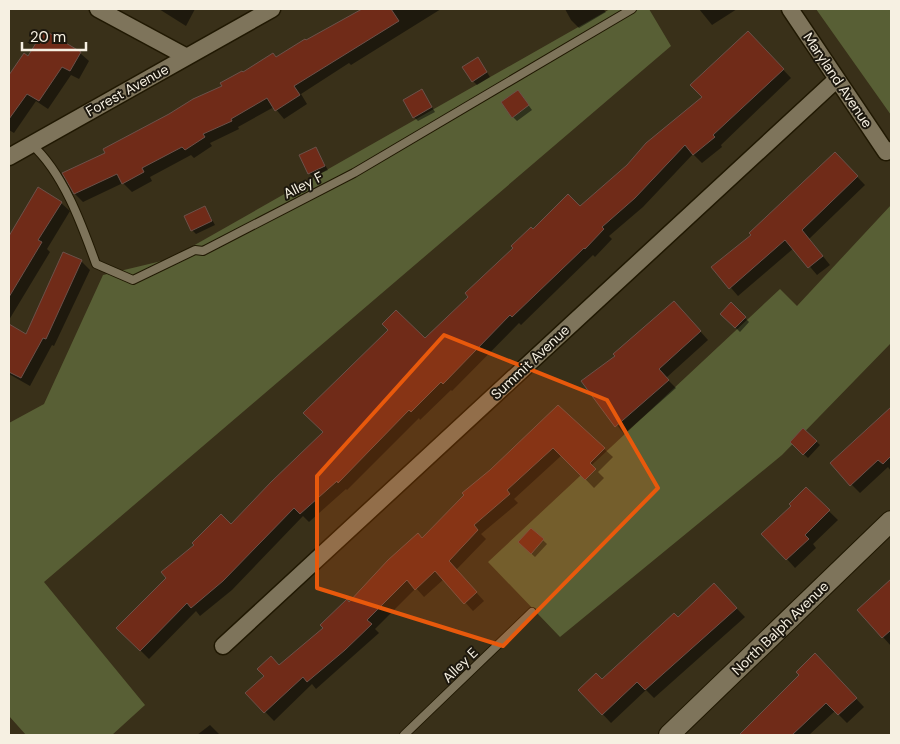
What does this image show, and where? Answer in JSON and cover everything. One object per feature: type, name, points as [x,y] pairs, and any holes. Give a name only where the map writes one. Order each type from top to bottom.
[{"type":"street","points":[[98,9],[187,57]]},
{"type":"street","name":"Forest Avenue","points":[[9,157],[272,9]]},
{"type":"street","name":"Maryland Avenue","points":[[790,9],[889,151]]},
{"type":"street","name":"Summit Avenue","points":[[223,646],[837,79]]},
{"type":"street","name":"North Balph Avenue","points":[[669,735],[891,521]]},
{"type":"lane","name":"Alley F","points":[[31,144],[41,152],[66,193],[81,222],[96,264],[133,280],[195,250],[203,251],[354,173],[632,9]]},
{"type":"lane","name":"Alley E","points":[[404,735],[532,612]]},
{"type":"highlighted area","points":[[444,335],[607,400],[658,488],[503,646],[317,588],[317,476]]},
{"type":"green space","points":[[610,9],[649,9],[671,46],[44,582],[145,705],[112,735],[26,735],[9,716],[9,423],[44,404],[103,275],[170,259]]},
{"type":"green space","points":[[816,9],[891,9],[891,115]]},
{"type":"green space","points":[[891,205],[891,343],[782,455],[560,637],[488,562],[780,289],[797,306]]},
{"type":"building","points":[[362,9],[391,9],[399,21],[294,86],[300,95],[275,111],[267,98],[231,119],[232,121],[203,134],[205,137],[185,150],[182,147],[142,168],[144,172],[122,184],[117,174],[74,194],[62,173],[105,153],[103,149],[193,99],[222,86],[220,83],[243,72],[273,53],[276,57],[305,39]]},
{"type":"building","points":[[44,30],[81,52],[70,71],[62,67],[39,101],[27,94],[9,119],[9,75],[24,53],[28,56]]},
{"type":"building","points":[[748,31],[784,69],[713,135],[715,137],[693,155],[685,145],[635,198],[602,227],[604,229],[585,249],[512,317],[510,315],[443,384],[441,382],[411,412],[409,410],[338,483],[337,481],[300,514],[294,508],[223,581],[191,608],[187,603],[140,651],[116,628],[166,578],[161,572],[194,545],[192,543],[221,514],[231,524],[323,432],[303,413],[388,330],[382,324],[396,310],[425,338],[468,297],[465,293],[513,248],[511,246],[531,227],[533,229],[568,194],[580,206],[627,165],[646,143],[702,97],[690,85]]},
{"type":"building","points":[[478,57],[487,72],[472,82],[462,67]]},
{"type":"building","points":[[422,89],[432,107],[413,118],[403,100]]},
{"type":"building","points":[[518,90],[529,105],[512,118],[501,102]]},
{"type":"building","points":[[316,147],[325,166],[308,174],[299,155]]},
{"type":"building","points":[[835,152],[858,176],[802,230],[823,256],[808,268],[785,240],[729,289],[711,267],[751,235],[749,233]]},
{"type":"building","points":[[38,187],[62,202],[38,240],[42,242],[9,297],[9,236]]},
{"type":"building","points":[[205,206],[212,221],[191,231],[184,216]]},
{"type":"building","points":[[63,252],[82,260],[46,339],[43,338],[21,378],[9,372],[9,324],[26,334]]},
{"type":"building","points":[[674,301],[701,331],[659,369],[669,380],[615,427],[581,381],[615,356],[613,354]]},
{"type":"building","points":[[731,302],[746,317],[735,328],[720,314]]},
{"type":"building","points":[[558,405],[605,448],[590,463],[596,469],[585,480],[553,448],[507,490],[510,494],[474,525],[478,530],[449,561],[477,592],[464,604],[435,571],[415,590],[407,580],[367,620],[372,624],[345,650],[307,682],[303,677],[264,713],[245,693],[264,676],[257,669],[271,656],[279,665],[323,628],[320,625],[347,599],[349,602],[388,560],[418,533],[422,538],[464,495],[462,493],[490,470]]},
{"type":"building","points":[[891,407],[891,456],[883,464],[878,460],[850,486],[830,463]]},
{"type":"building","points":[[803,428],[817,441],[803,455],[790,442]]},
{"type":"building","points":[[806,487],[830,510],[805,535],[809,539],[786,560],[761,534],[791,506],[789,504]]},
{"type":"building","points":[[531,528],[544,539],[531,554],[518,542]]},
{"type":"building","points":[[891,579],[891,630],[882,638],[857,610]]},
{"type":"building","points":[[714,583],[737,608],[645,690],[637,682],[602,715],[578,690],[596,673],[602,679],[674,613],[678,617]]},
{"type":"building","points":[[815,653],[857,698],[838,715],[826,703],[792,735],[739,735],[799,675],[796,672]]}]
